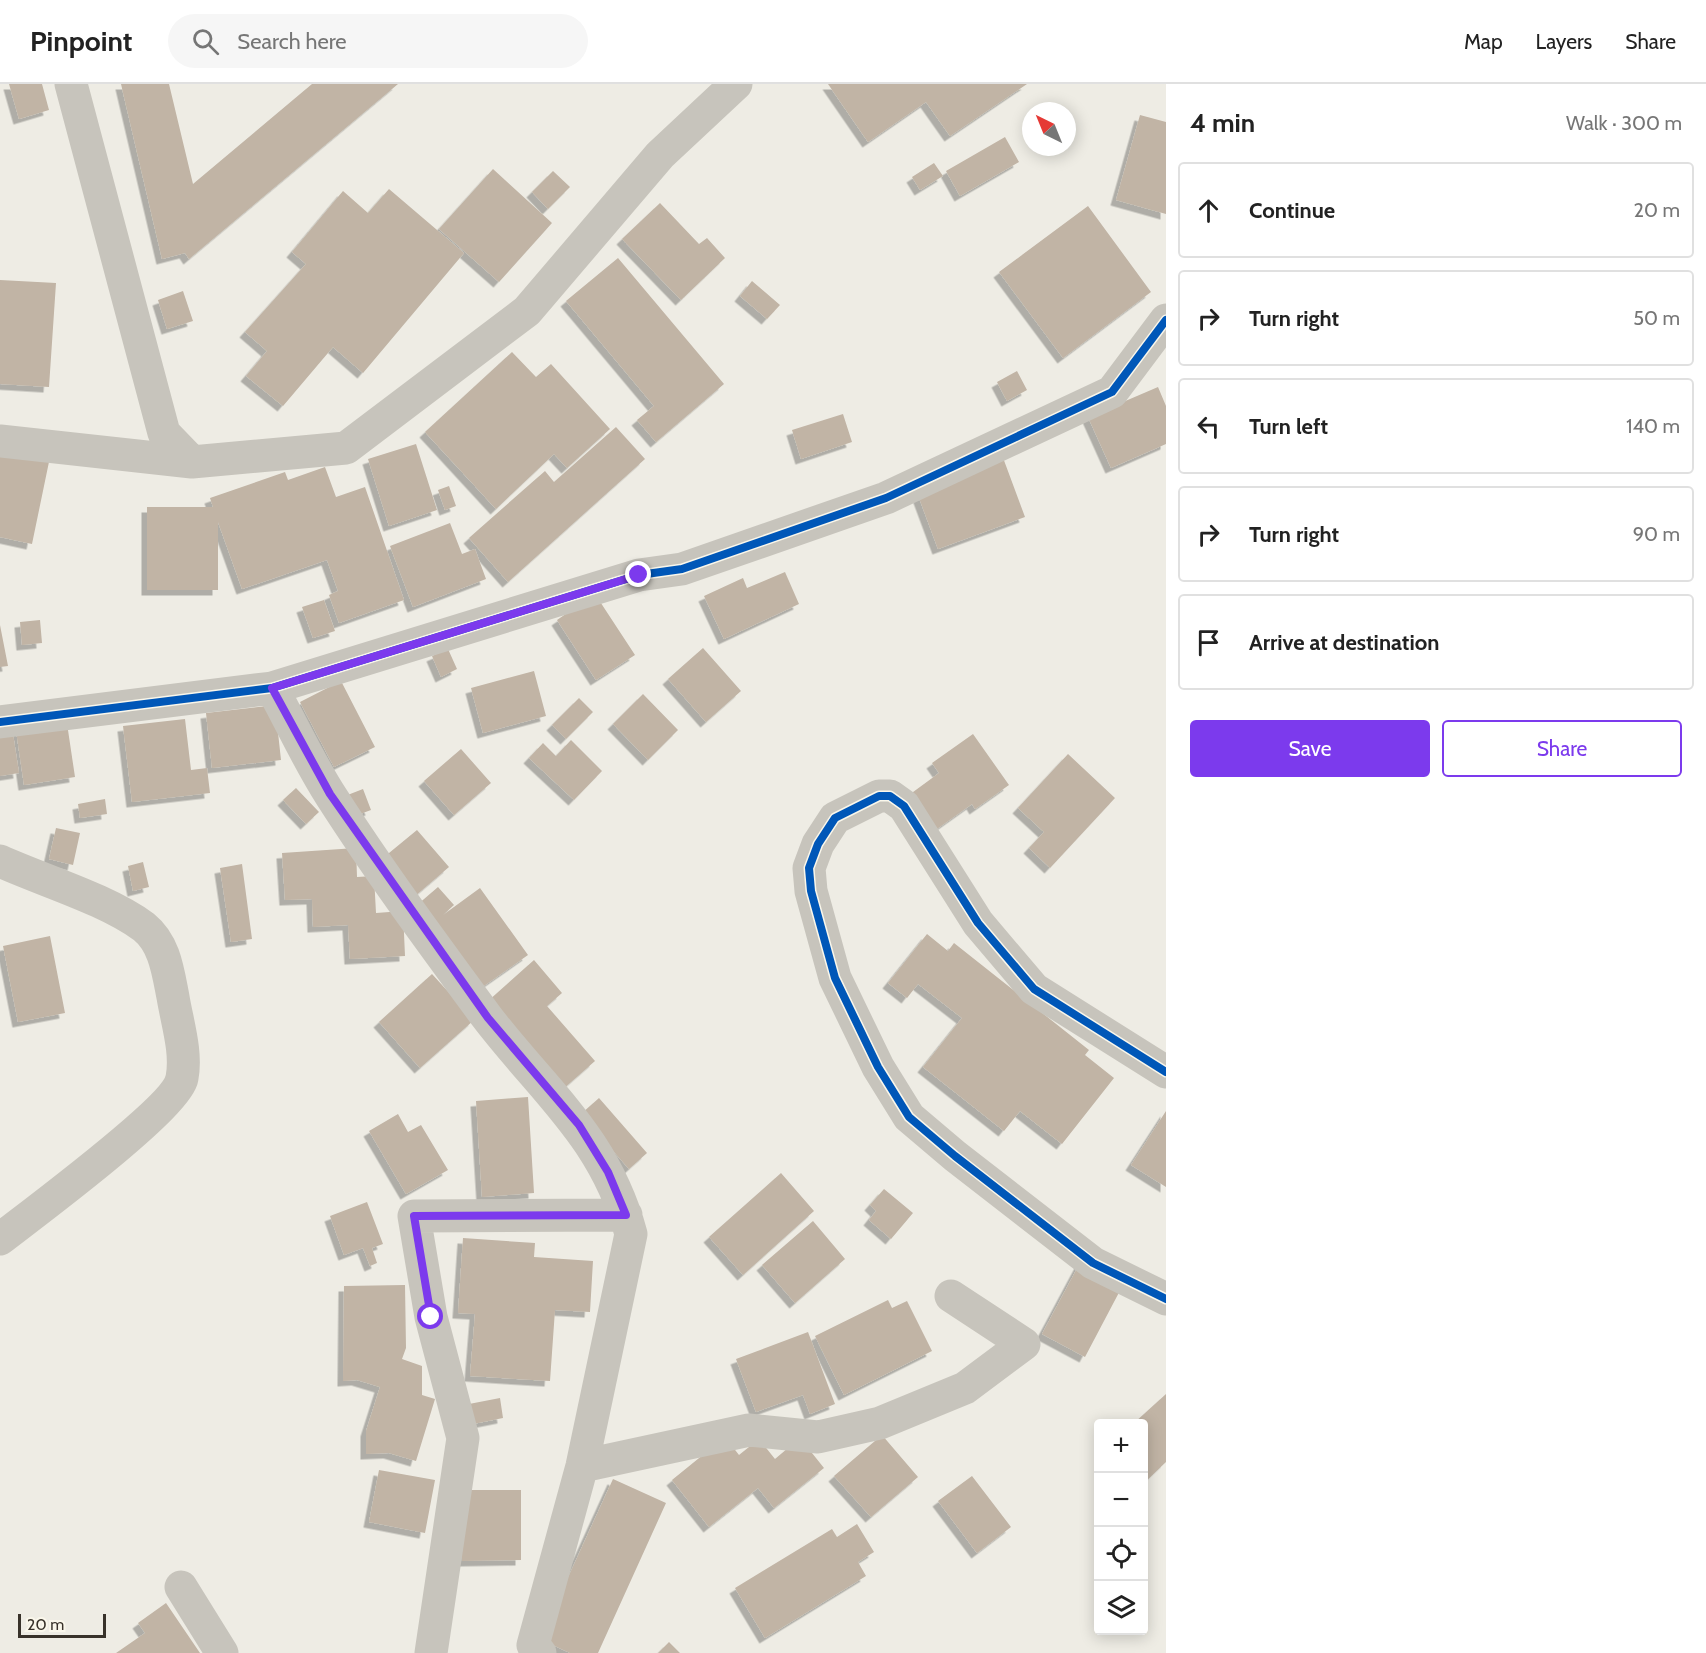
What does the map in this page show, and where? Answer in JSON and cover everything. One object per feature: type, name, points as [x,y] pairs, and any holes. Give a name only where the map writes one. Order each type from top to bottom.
[{"type":"street","points":[[71,84],[164,433],[192,462]]},
{"type":"street","points":[[0,441],[192,462],[346,448],[527,311],[660,155],[736,84]]},
{"type":"street","points":[[0,722],[272,688],[639,575],[682,568],[886,498],[1112,392],[1166,320]]},
{"type":"street","points":[[272,688],[330,794],[488,1018],[579,1125],[608,1172],[631,1233],[582,1466],[533,1645],[540,1653]]},
{"type":"street","points":[[1166,1072],[1034,989],[978,923],[904,806],[890,796],[879,796],[835,818],[818,843],[808,868],[811,891],[835,978],[878,1067],[909,1117],[955,1156],[1093,1263],[1166,1299]]},
{"type":"street","points":[[0,861],[119,912],[146,928],[160,947],[166,963],[181,1043],[182,1079],[166,1102],[120,1145],[0,1239]]},
{"type":"street","points":[[431,1653],[463,1438],[431,1317],[414,1216],[626,1215]]},
{"type":"street","points":[[582,1466],[749,1430],[818,1437],[880,1423],[965,1388],[1024,1344],[951,1296]]},
{"type":"street","points":[[181,1587],[222,1653]]},
{"type":"building","points":[[9,84],[42,84],[49,110],[19,119]]},
{"type":"building","points":[[121,84],[169,84],[193,184],[312,84],[398,84],[189,259],[185,253],[162,259]]},
{"type":"building","points":[[828,84],[1027,84],[950,136],[926,102],[868,142]]},
{"type":"building","points":[[1140,115],[1166,122],[1166,214],[1116,200]]},
{"type":"building","points":[[1005,137],[1019,162],[960,196],[946,171]]},
{"type":"building","points":[[934,163],[943,176],[920,190],[912,177]]},
{"type":"building","points":[[493,169],[552,223],[499,282],[439,229]]},
{"type":"building","points":[[553,171],[570,187],[548,209],[532,192]]},
{"type":"building","points":[[389,189],[464,253],[363,373],[333,347],[283,406],[246,376],[267,351],[245,332],[306,264],[292,252],[343,191],[368,213]]},
{"type":"building","points":[[660,203],[699,244],[707,238],[725,258],[681,300],[622,239]]},
{"type":"building","points":[[1088,206],[1151,292],[1063,358],[999,272]]},
{"type":"building","points":[[618,258],[724,384],[656,442],[637,420],[654,406],[566,301]]},
{"type":"building","points":[[0,280],[56,283],[49,387],[0,384]]},
{"type":"building","points":[[752,281],[780,305],[767,319],[740,296]]},
{"type":"building","points":[[183,291],[193,321],[167,329],[158,300]]},
{"type":"building","points":[[512,352],[536,377],[551,364],[610,429],[567,468],[554,454],[496,509],[425,432]]},
{"type":"building","points":[[1017,371],[1027,390],[1007,401],[997,382]]},
{"type":"building","points":[[1158,387],[1166,406],[1166,444],[1111,468],[1088,417]]},
{"type":"building","points":[[843,414],[852,442],[801,459],[792,430]]},
{"type":"building","points":[[616,427],[645,459],[508,582],[469,538],[545,471],[554,482]]},
{"type":"building","points":[[416,444],[437,510],[389,526],[368,459]]},
{"type":"building","points":[[0,447],[50,457],[32,544],[0,537]]},
{"type":"building","points":[[1002,455],[1025,517],[938,549],[915,487]]},
{"type":"building","points":[[325,467],[336,497],[365,487],[404,600],[339,623],[329,595],[338,591],[327,560],[242,589],[218,522],[218,590],[147,590],[147,507],[213,507],[210,498],[285,472],[288,480]]},
{"type":"building","points":[[449,486],[456,506],[445,510],[438,490]]},
{"type":"building","points":[[450,523],[462,554],[475,549],[486,579],[413,607],[390,546]]},
{"type":"building","points":[[785,572],[799,604],[724,639],[704,596],[743,578],[747,588]]},
{"type":"building","points":[[595,594],[635,655],[596,680],[557,620]]},
{"type":"building","points":[[324,600],[335,631],[313,638],[302,607]]},
{"type":"building","points":[[40,620],[42,643],[22,645],[20,622]]},
{"type":"building","points":[[0,625],[8,666],[0,667]]},
{"type":"building","points":[[703,648],[741,691],[706,722],[668,679]]},
{"type":"building","points":[[448,649],[457,669],[441,677],[432,656]]},
{"type":"building","points":[[534,671],[546,716],[483,733],[471,688]]},
{"type":"building","points":[[341,681],[375,747],[334,767],[300,702]]},
{"type":"building","points":[[643,694],[678,730],[648,760],[613,724]]},
{"type":"building","points":[[579,698],[593,712],[566,739],[552,725]]},
{"type":"building","points":[[275,705],[281,760],[212,768],[206,713]]},
{"type":"building","points":[[65,710],[75,777],[24,785],[14,717]]},
{"type":"building","points":[[185,719],[191,770],[207,768],[210,793],[132,802],[123,726]]},
{"type":"building","points":[[11,721],[19,773],[0,776],[0,723]]},
{"type":"building","points":[[973,734],[1009,785],[975,809],[972,804],[934,831],[909,795],[939,773],[932,763]]},
{"type":"building","points":[[571,740],[602,771],[574,800],[529,758],[543,743],[556,756]]},
{"type":"building","points":[[461,749],[491,783],[454,815],[424,781]]},
{"type":"building","points":[[1068,754],[1115,798],[1050,868],[1029,848],[1044,832],[1018,808]]},
{"type":"building","points":[[296,788],[319,812],[306,824],[283,800]]},
{"type":"building","points":[[363,789],[371,810],[352,817],[345,796]]},
{"type":"building","points":[[105,799],[107,814],[80,818],[78,804]]},
{"type":"building","points":[[56,828],[80,833],[73,865],[49,859]]},
{"type":"building","points":[[417,830],[449,867],[415,896],[383,858]]},
{"type":"building","points":[[356,848],[357,877],[374,876],[376,913],[403,911],[405,956],[350,959],[348,925],[313,927],[312,899],[285,900],[282,853]]},
{"type":"building","points":[[143,862],[149,887],[133,891],[128,866]]},
{"type":"building","points":[[242,864],[252,939],[231,942],[220,868]]},
{"type":"building","points":[[438,887],[454,905],[443,915],[480,888],[528,955],[478,990],[416,906]]},
{"type":"building","points":[[927,934],[948,951],[954,943],[1089,1050],[1085,1055],[1114,1078],[1062,1144],[1020,1111],[1004,1131],[923,1067],[962,1018],[918,984],[907,998],[888,983]]},
{"type":"building","points":[[50,936],[65,1013],[18,1022],[3,946]]},
{"type":"building","points":[[534,960],[562,993],[547,1006],[595,1061],[563,1089],[487,1002]]},
{"type":"building","points":[[432,974],[474,1020],[420,1068],[379,1022]]},
{"type":"building","points":[[528,1097],[534,1193],[482,1197],[476,1101]]},
{"type":"building","points":[[599,1098],[647,1153],[629,1169],[581,1114]]},
{"type":"building","points":[[1166,1111],[1166,1187],[1131,1165]]},
{"type":"building","points":[[398,1114],[408,1132],[421,1125],[448,1170],[406,1194],[369,1131]]},
{"type":"building","points":[[781,1173],[814,1211],[743,1275],[709,1237]]},
{"type":"building","points":[[884,1189],[913,1213],[891,1239],[869,1220],[876,1211],[870,1205]]},
{"type":"building","points":[[367,1202],[383,1244],[372,1248],[377,1263],[370,1266],[363,1248],[344,1255],[330,1216]]},
{"type":"building","points":[[813,1221],[845,1259],[795,1303],[762,1265]]},
{"type":"building","points":[[463,1238],[535,1243],[534,1257],[593,1261],[590,1312],[555,1310],[550,1381],[470,1376],[475,1314],[458,1313]]},
{"type":"building","points":[[1081,1261],[1124,1283],[1085,1357],[1042,1334]]},
{"type":"building","points":[[405,1285],[406,1348],[402,1359],[422,1366],[422,1395],[435,1399],[416,1461],[389,1453],[366,1454],[366,1431],[380,1387],[357,1380],[343,1381],[344,1286]]},
{"type":"building","points":[[888,1300],[892,1308],[907,1301],[932,1351],[844,1395],[815,1336]]},
{"type":"building","points":[[808,1332],[835,1404],[810,1414],[803,1395],[756,1412],[736,1359]]},
{"type":"building","points":[[1166,1394],[1166,1462],[1148,1479],[1148,1419],[1138,1419]]},
{"type":"building","points":[[500,1398],[503,1418],[473,1424],[469,1404]]},
{"type":"building","points":[[882,1435],[918,1477],[871,1517],[834,1476]]},
{"type":"building","points":[[725,1437],[739,1455],[759,1439],[775,1459],[800,1438],[824,1468],[774,1508],[758,1488],[709,1527],[672,1480]]},
{"type":"building","points":[[379,1470],[435,1480],[425,1533],[369,1522]]},
{"type":"building","points":[[972,1476],[1011,1527],[977,1553],[938,1501]]},
{"type":"building","points":[[613,1479],[666,1503],[598,1653],[570,1653],[540,1639]]},
{"type":"building","points":[[461,1490],[521,1490],[521,1560],[462,1561]]},
{"type":"building","points":[[857,1524],[874,1552],[858,1562],[866,1576],[765,1638],[735,1588],[832,1529],[837,1537]]},
{"type":"building","points":[[166,1603],[200,1653],[116,1653],[145,1633],[138,1623]]},
{"type":"building","points":[[669,1642],[680,1653],[658,1653]]},
{"type":"cycle path","points":[[0,722],[272,688],[639,575],[682,569],[886,498],[1112,392],[1166,320]]},
{"type":"cycle path","points":[[1166,1072],[1034,989],[978,923],[904,806],[890,796],[879,796],[835,818],[818,844],[809,868],[811,891],[835,978],[878,1067],[909,1117],[955,1156],[1093,1263],[1166,1299]]},
{"type":"route","points":[[431,1317],[414,1216],[626,1215],[608,1172],[579,1125],[488,1018],[380,869],[330,794],[272,688],[639,575]]}]
